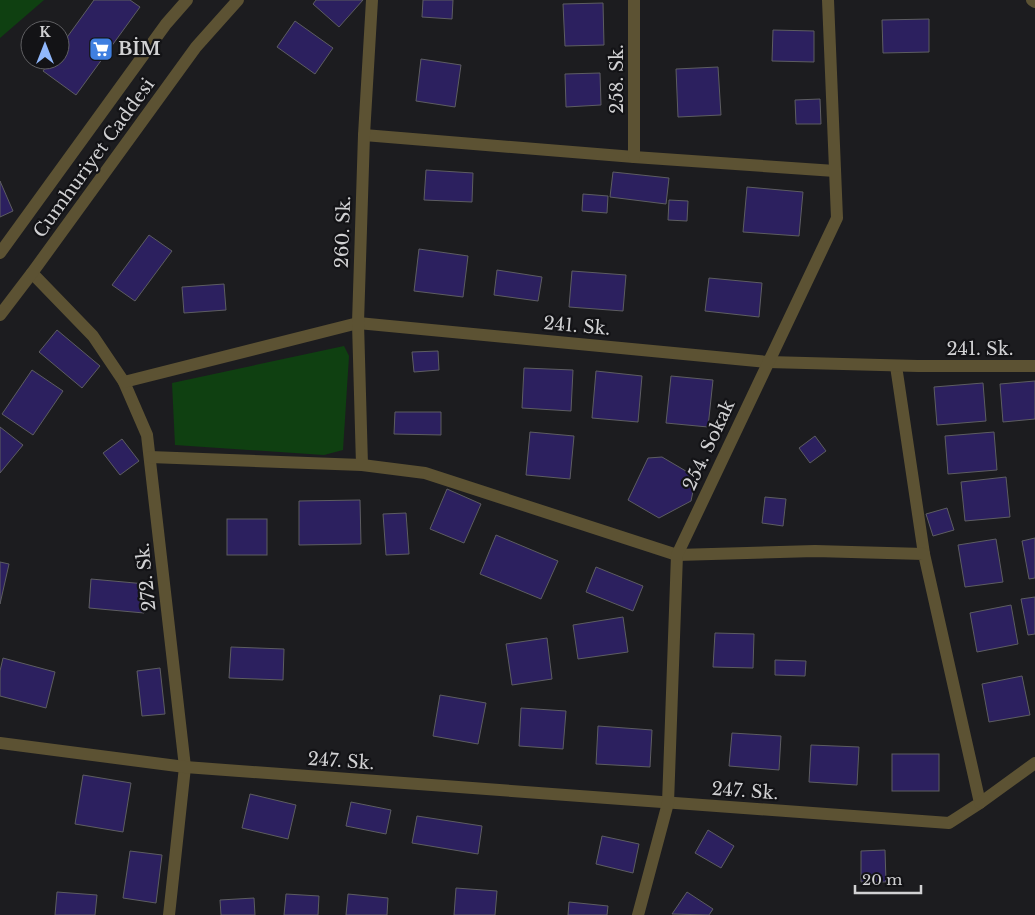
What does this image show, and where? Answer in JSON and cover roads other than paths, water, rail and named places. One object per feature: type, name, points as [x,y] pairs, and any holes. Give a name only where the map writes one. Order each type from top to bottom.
[{"type":"street","name":"Cumhuriyet Caddesi","points":[[0,315],[196,47],[238,0]]},
{"type":"street","name":"260. Sk.","points":[[362,465],[358,323],[364,135],[372,0]]},
{"type":"street","name":"258. Sk.","points":[[634,0],[634,157]]},
{"type":"street","name":"254. Sokak","points":[[638,915],[668,803],[677,555],[836,218],[828,0]]},
{"type":"street","name":"Cumhuriyet Caddesi","points":[[0,253],[180,3]]},
{"type":"street","points":[[364,135],[835,172]]},
{"type":"street","name":"272. Sk.","points":[[32,273],[93,336],[124,382],[147,435],[185,767],[169,915]]},
{"type":"street","name":"241. Sk.","points":[[124,382],[358,323],[768,362],[896,366],[1035,366]]},
{"type":"street","points":[[896,366],[924,554],[980,803]]},
{"type":"street","points":[[150,456],[362,465],[425,473],[677,555],[815,551],[924,554]]},
{"type":"street","name":"247. Sk.","points":[[0,743],[185,767],[949,823],[1035,763]]},
{"type":"place","name":"BİM","points":[[101,49]]}]
